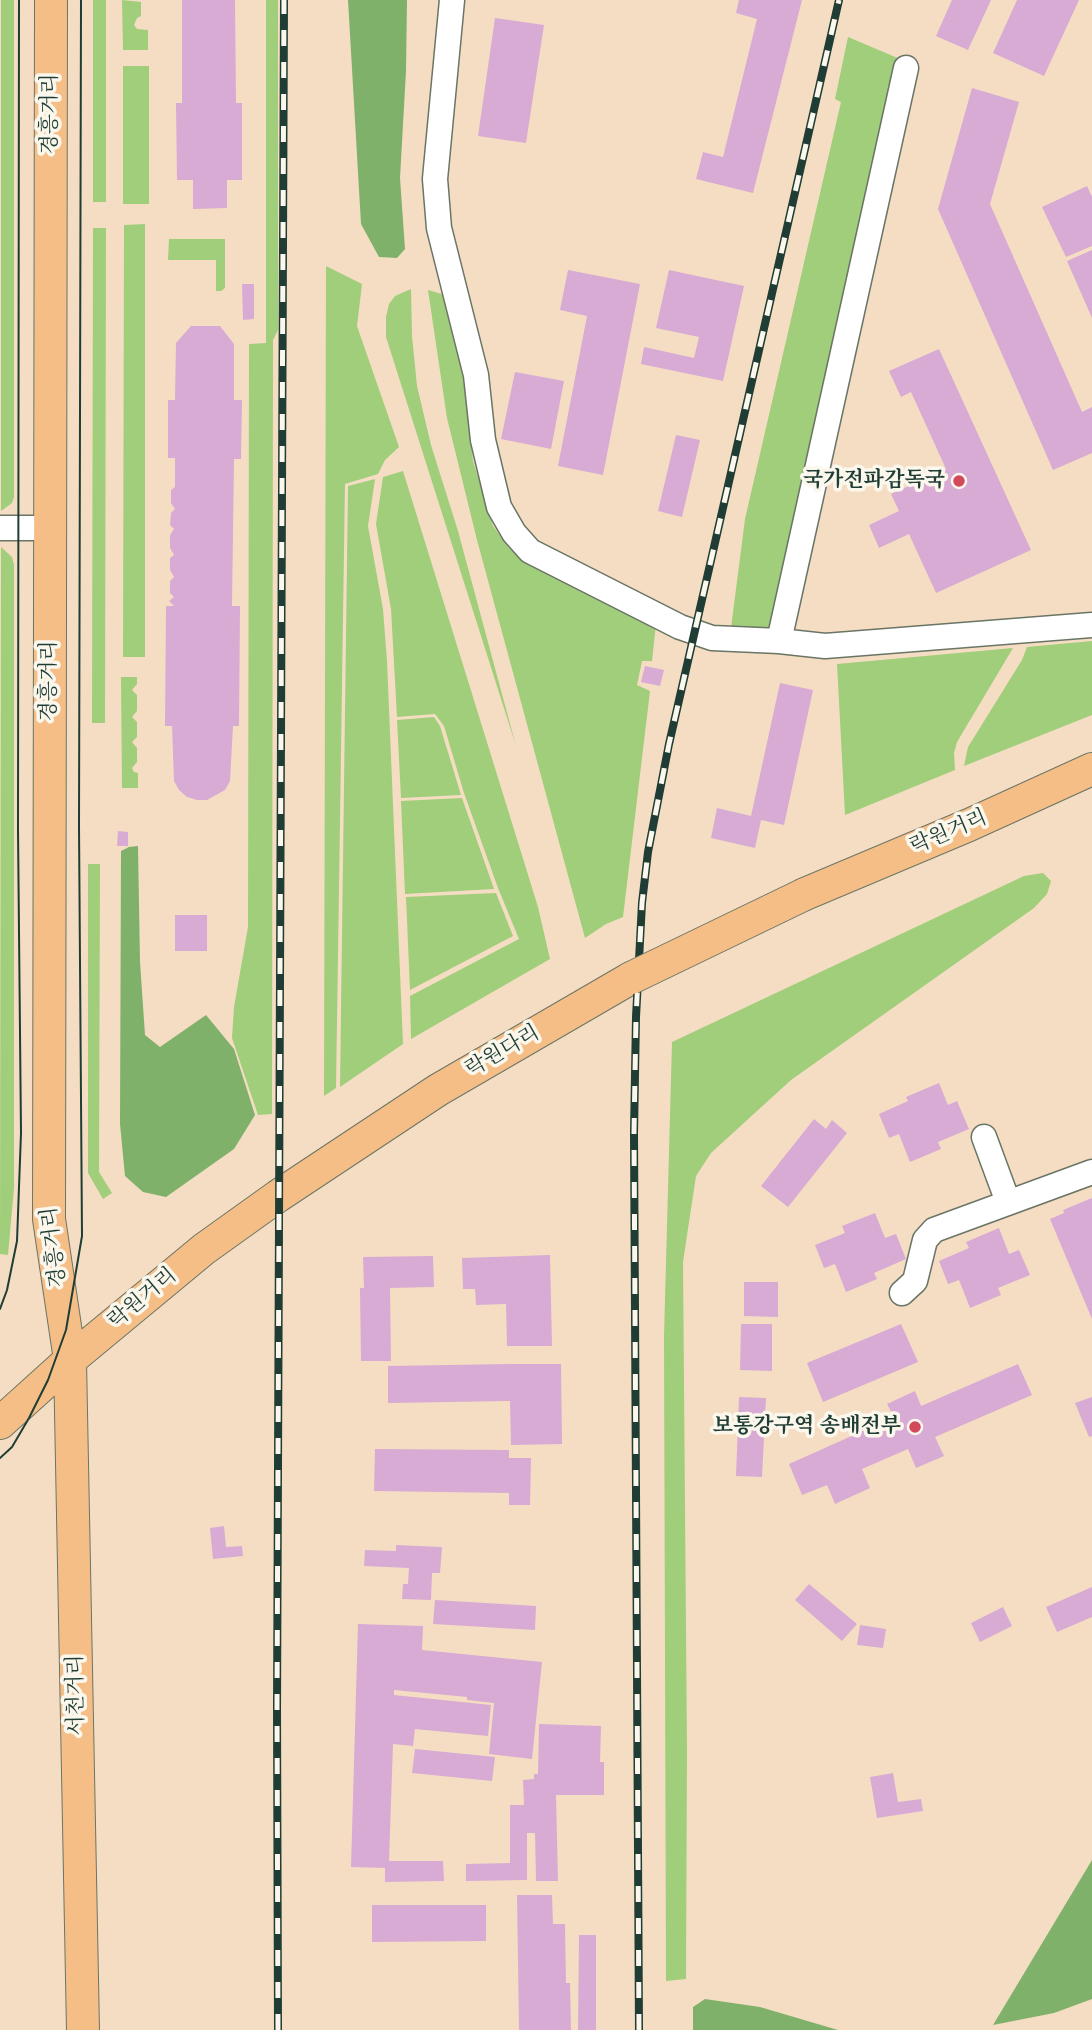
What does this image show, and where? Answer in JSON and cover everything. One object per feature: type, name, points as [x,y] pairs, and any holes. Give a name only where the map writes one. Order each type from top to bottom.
[{"type":"main road","name":"경흥거리","points":[[51,0],[49,1219],[70,1360]]},
{"type":"main road","name":"락원거리","points":[[805,894],[969,825],[1092,769]]},
{"type":"main road","name":"락원다리","points":[[217,1240],[438,1090],[631,978],[805,894]]},
{"type":"main road","name":"락원거리","points":[[0,1423],[70,1360],[217,1240]]},
{"type":"main road","name":"서천거리","points":[[70,1360],[83,2030]]},
{"type":"street","points":[[452,0],[435,179],[439,228],[476,374],[483,440],[499,507],[514,533],[530,551],[680,627],[712,638],[825,646],[1092,625]]},
{"type":"street","points":[[779,641],[906,68]]},
{"type":"street","points":[[0,528],[50,528]]},
{"type":"street","points":[[984,1137],[1008,1202]]},
{"type":"street","points":[[902,1293],[915,1281],[925,1240],[934,1230],[1092,1172]]},
{"type":"green space","points":[[1,0],[14,0],[14,497],[12,503],[1,511]]},
{"type":"green space","points":[[93,0],[106,0],[106,202],[93,202]]},
{"type":"green space","points":[[122,0],[141,2],[141,16],[134,25],[137,29],[148,30],[148,50],[123,50]]},
{"type":"green space","points":[[266,0],[278,0],[278,330],[273,340],[272,1114],[258,1115],[232,1038],[234,1007],[248,927],[249,344],[266,343]]},
{"type":"green space","points":[[348,0],[407,0],[400,178],[405,249],[397,258],[379,257],[361,224]]},
{"type":"green space","points":[[848,37],[900,59],[770,629],[731,628],[745,519],[841,102],[835,99]]},
{"type":"green space","points":[[123,66],[149,66],[149,204],[123,204]]},
{"type":"green space","points":[[145,224],[145,657],[123,657],[124,225]]},
{"type":"green space","points":[[93,228],[106,228],[105,723],[92,723]]},
{"type":"green space","points":[[169,239],[225,239],[225,288],[216,291],[216,260],[168,260]]},
{"type":"green space","points":[[326,266],[362,284],[357,326],[399,447],[385,460],[378,474],[345,484],[336,1088],[324,1096]]},
{"type":"green space","points":[[411,289],[417,386],[431,445],[458,531],[516,746],[386,337],[389,304],[395,296]]},
{"type":"green space","points":[[428,290],[445,295],[458,333],[473,461],[493,526],[509,548],[534,564],[656,624],[652,661],[642,661],[637,685],[650,691],[623,917],[585,938],[477,540],[447,418]]},
{"type":"green space","points":[[403,471],[538,907],[550,959],[411,1039],[410,996],[519,939],[464,793],[444,726],[435,714],[397,717],[391,609],[376,524],[383,477]]},
{"type":"green space","points":[[375,479],[368,526],[383,609],[387,661],[403,1044],[340,1087],[348,486]]},
{"type":"green space","points":[[1,547],[12,557],[14,565],[14,1188],[8,1255],[0,1254]]},
{"type":"green space","points":[[1092,641],[1092,715],[964,766],[968,747],[1022,660],[1027,647]]},
{"type":"green space","points":[[1013,648],[957,742],[954,753],[955,770],[845,815],[837,664]]},
{"type":"green space","points":[[121,677],[137,677],[137,684],[132,690],[137,695],[137,711],[132,717],[137,722],[137,737],[132,742],[137,748],[137,762],[132,768],[138,773],[138,788],[122,788]]},
{"type":"green space","points":[[434,717],[440,726],[461,795],[401,798],[397,720]]},
{"type":"green space","points":[[462,798],[494,889],[405,894],[401,801]]},
{"type":"green space","points":[[138,846],[140,962],[145,1035],[160,1047],[206,1015],[234,1049],[255,1115],[234,1149],[166,1197],[143,1192],[125,1176],[120,1124],[121,851]]},
{"type":"green space","points":[[88,864],[100,864],[99,1172],[112,1193],[103,1199],[88,1173]]},
{"type":"green space","points":[[1043,873],[1051,881],[1047,894],[1034,908],[791,1080],[711,1153],[696,1176],[683,1262],[686,1979],[666,1981],[664,1336],[672,1042],[1024,876]]},
{"type":"green space","points":[[496,893],[513,936],[410,990],[406,897]]},
{"type":"green space","points":[[1092,1860],[1092,1999],[1054,2013],[993,2025]]},
{"type":"green space","points":[[705,1999],[760,2007],[838,2030],[693,2030],[693,2007]]},
{"type":"building","points":[[182,0],[235,0],[236,103],[242,103],[242,180],[227,180],[227,208],[193,209],[193,180],[177,180],[176,103],[182,103]]},
{"type":"building","points":[[739,0],[802,0],[753,193],[696,179],[703,152],[723,157],[757,19],[736,13]]},
{"type":"building","points":[[952,0],[991,0],[968,50],[936,36]]},
{"type":"building","points":[[1017,0],[1079,0],[1044,76],[993,53]]},
{"type":"building","points":[[495,18],[544,25],[526,143],[478,136]]},
{"type":"building","points":[[972,88],[1019,102],[990,204],[1082,412],[1092,407],[1092,453],[1053,470],[938,209]]},
{"type":"building","points":[[1087,186],[1092,197],[1092,246],[1066,257],[1042,207]]},
{"type":"building","points":[[1092,250],[1092,318],[1067,261]]},
{"type":"building","points":[[568,270],[640,284],[603,475],[558,466],[587,316],[560,310]]},
{"type":"building","points":[[669,270],[744,286],[723,381],[641,364],[644,347],[694,358],[699,337],[656,328]]},
{"type":"building","points":[[242,284],[254,284],[254,319],[243,320]]},
{"type":"building","points":[[191,326],[220,326],[234,344],[234,400],[242,400],[241,459],[234,459],[232,606],[240,606],[239,726],[233,726],[230,781],[225,790],[207,800],[187,797],[179,790],[174,781],[172,726],[165,726],[166,606],[174,606],[169,601],[174,597],[170,593],[170,581],[174,577],[170,570],[170,558],[174,555],[170,548],[170,535],[174,529],[170,525],[171,513],[175,509],[171,503],[171,490],[175,487],[175,458],[168,458],[168,400],[175,400],[176,343]]},
{"type":"building","name":"국가전파감독국","points":[[939,349],[1031,550],[936,593],[909,534],[879,548],[869,525],[899,511],[891,494],[946,469],[911,392],[901,397],[889,371]]},
{"type":"building","points":[[515,372],[564,381],[551,449],[501,439]]},
{"type":"building","points":[[676,435],[700,440],[682,517],[658,511]]},
{"type":"building","points":[[645,666],[664,670],[660,686],[641,682]]},
{"type":"building","points":[[780,683],[813,690],[784,825],[761,820],[755,848],[711,838],[717,808],[751,816]]},
{"type":"building","points":[[118,831],[128,832],[128,846],[117,846]]},
{"type":"building","points":[[175,915],[207,915],[207,951],[175,951]]},
{"type":"building","points":[[939,1083],[948,1105],[957,1101],[969,1129],[938,1142],[941,1149],[910,1162],[899,1134],[889,1138],[879,1114],[908,1101],[906,1097]]},
{"type":"building","points":[[814,1119],[826,1129],[832,1120],[847,1133],[788,1207],[761,1186]]},
{"type":"building","points":[[1092,1198],[1092,1319],[1050,1219],[1064,1213],[1063,1210]]},
{"type":"building","points":[[875,1213],[885,1238],[896,1234],[906,1259],[874,1273],[877,1279],[846,1292],[835,1264],[824,1268],[815,1245],[845,1233],[842,1226]]},
{"type":"building","points":[[999,1228],[1009,1254],[1019,1250],[1030,1275],[998,1288],[1001,1295],[970,1308],[959,1280],[948,1284],[939,1261],[969,1248],[966,1242]]},
{"type":"building","points":[[550,1255],[552,1346],[507,1346],[506,1304],[476,1305],[475,1289],[463,1289],[462,1258]]},
{"type":"building","points":[[433,1256],[434,1287],[390,1288],[391,1361],[361,1361],[360,1288],[364,1288],[363,1257]]},
{"type":"building","points":[[744,1282],[778,1282],[778,1317],[744,1316]]},
{"type":"building","points":[[741,1324],[772,1324],[772,1371],[740,1370]]},
{"type":"building","points":[[901,1324],[918,1362],[823,1402],[807,1363]]},
{"type":"building","points":[[561,1364],[562,1444],[511,1445],[510,1401],[388,1403],[388,1366]]},
{"type":"building","name":"보통강구역 송배전부","points":[[1018,1364],[1032,1395],[935,1437],[944,1456],[916,1468],[908,1449],[862,1469],[870,1488],[835,1504],[827,1485],[802,1495],[789,1464],[894,1417],[887,1404],[915,1391],[921,1406]]},
{"type":"building","points":[[739,1397],[766,1398],[762,1477],[736,1476]]},
{"type":"building","points":[[1092,1397],[1092,1436],[1089,1437],[1075,1403]]},
{"type":"building","points":[[375,1449],[509,1450],[509,1458],[531,1458],[530,1505],[509,1505],[509,1493],[374,1491]]},
{"type":"building","points":[[224,1526],[226,1547],[242,1546],[243,1556],[213,1559],[210,1528]]},
{"type":"building","points":[[396,1545],[442,1547],[440,1573],[432,1573],[431,1600],[402,1599],[403,1584],[408,1584],[409,1568],[364,1566],[365,1550],[396,1551]]},
{"type":"building","points":[[809,1584],[857,1624],[842,1641],[795,1600]]},
{"type":"building","points":[[1092,1587],[1092,1617],[1057,1632],[1046,1607]]},
{"type":"building","points":[[435,1600],[536,1606],[535,1630],[433,1624]]},
{"type":"building","points":[[1003,1607],[1012,1626],[980,1642],[971,1623]]},
{"type":"building","points":[[358,1624],[423,1626],[422,1650],[542,1662],[532,1759],[489,1754],[494,1703],[467,1700],[467,1697],[394,1690],[394,1695],[491,1705],[488,1736],[415,1729],[413,1746],[393,1744],[389,1861],[443,1861],[444,1881],[385,1882],[385,1868],[351,1867]]},
{"type":"building","points":[[860,1625],[886,1629],[883,1648],[857,1645]]},
{"type":"building","points":[[539,1724],[601,1726],[600,1762],[604,1762],[604,1795],[556,1795],[558,1881],[536,1881],[535,1833],[527,1833],[527,1880],[466,1881],[466,1864],[510,1863],[510,1805],[524,1805],[523,1780],[534,1779],[534,1774],[538,1774]]},
{"type":"building","points":[[415,1749],[495,1757],[492,1781],[412,1773]]},
{"type":"building","points":[[893,1773],[898,1802],[921,1799],[923,1811],[877,1818],[870,1777]]},
{"type":"building","points":[[517,1895],[552,1895],[553,1924],[565,1924],[566,1983],[570,1983],[571,2030],[519,2030]]},
{"type":"building","points":[[372,1905],[486,1905],[486,1941],[372,1942]]},
{"type":"building","points":[[579,1935],[596,1935],[596,2030],[578,2030]]},
{"type":"tram line","points":[[0,1309],[7,1290],[17,1241],[21,1133],[18,830],[19,0]]},
{"type":"tram line","points":[[0,1458],[12,1447],[48,1380],[66,1330],[82,1236],[79,826],[81,0]]},
{"type":"railway","points":[[278,2030],[284,0]]},
{"type":"railway","points":[[639,2030],[634,1133],[642,903],[648,852],[669,744],[839,0]]},
{"type":"place","name":"국가전파감독국","points":[[959,481]]},
{"type":"place","name":"보통강구역 송배전부","points":[[915,1427]]}]
